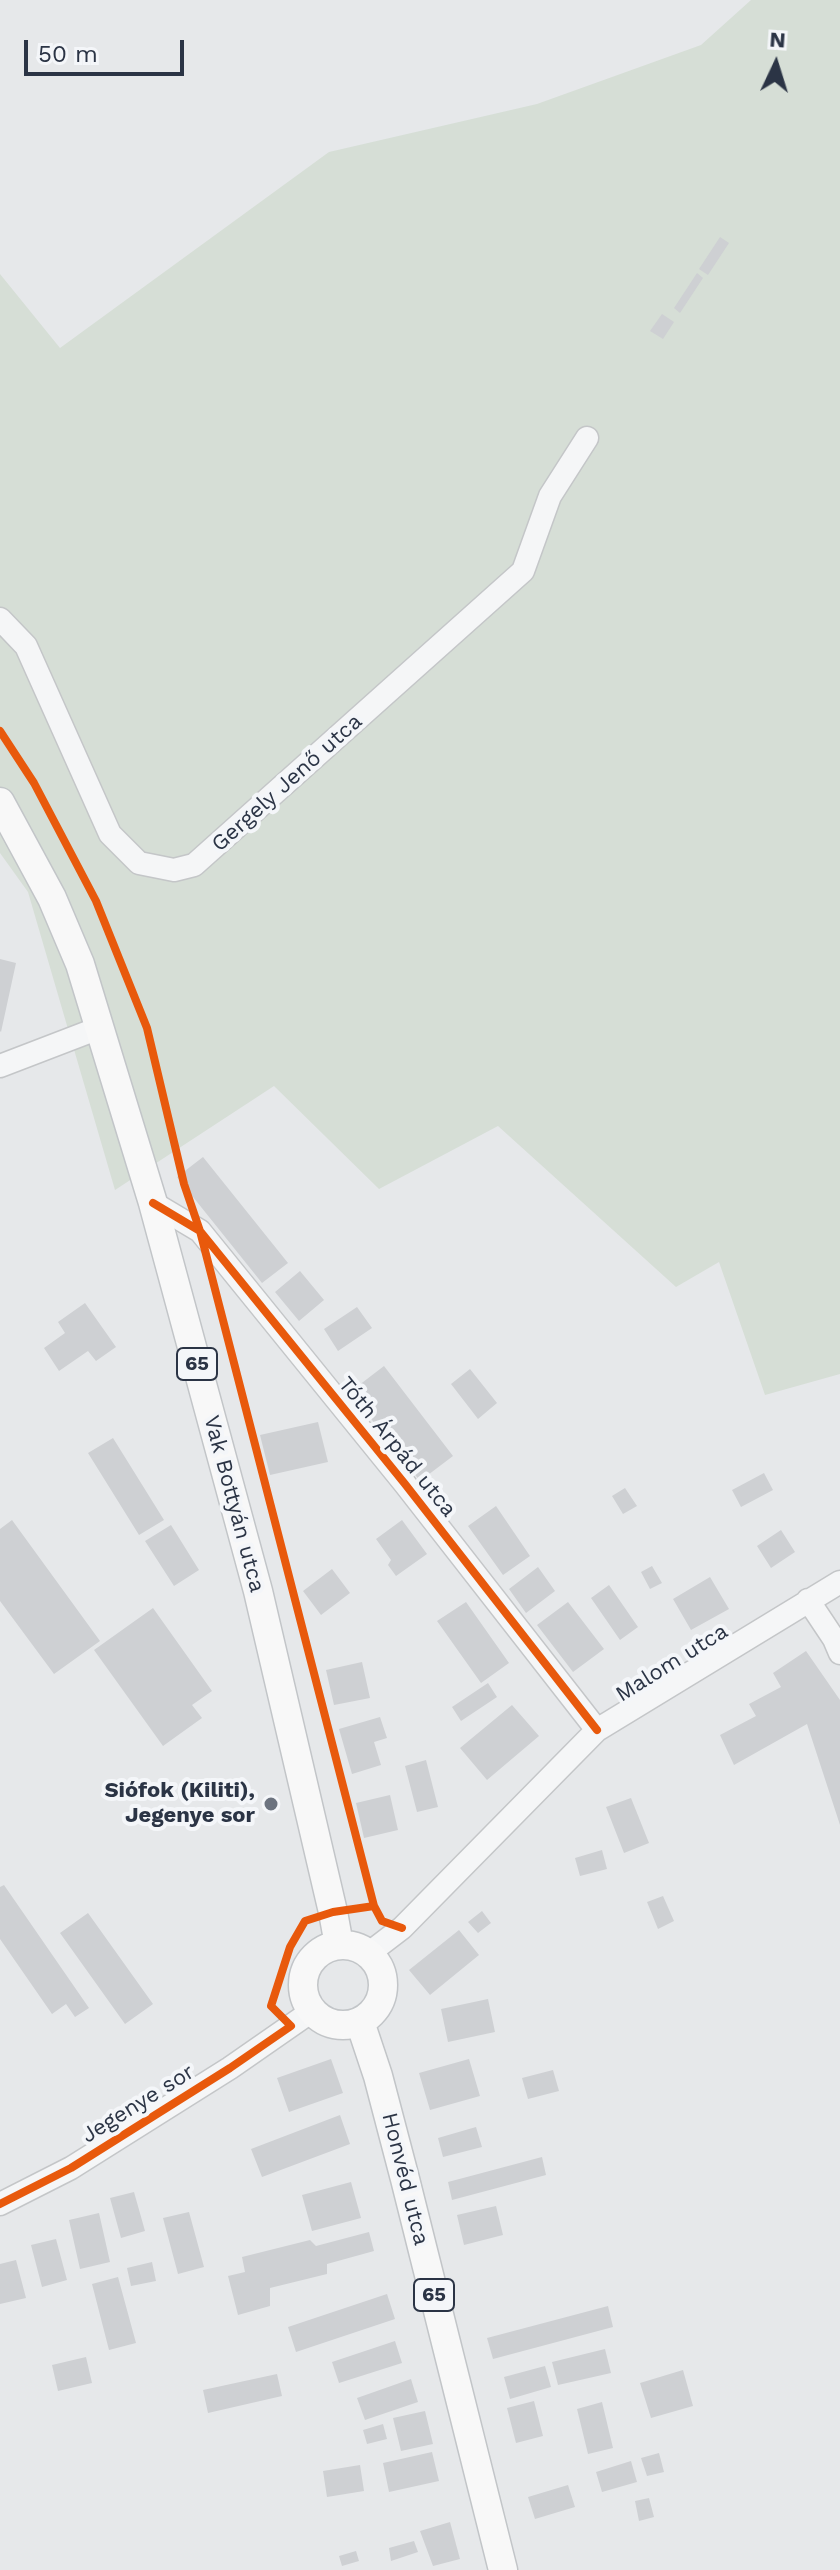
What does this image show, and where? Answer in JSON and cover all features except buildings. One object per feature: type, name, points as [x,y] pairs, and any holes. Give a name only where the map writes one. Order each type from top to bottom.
[{"type":"main road","name":"Vak Bottyán utca","points":[[0,802],[52,898],[80,964],[153,1203],[258,1591],[339,1945]]},
{"type":"main road","points":[[339,1945],[349,1945],[368,1954],[382,1972],[382,1996],[370,2015],[348,2025],[334,2024],[312,2011],[303,1988],[304,1975],[317,1955],[339,1945]]},
{"type":"main road","name":"Honvéd utca","points":[[360,2022],[378,2076],[405,2179],[503,2570]]},
{"type":"street","name":"Gergely Jenő utca","points":[[0,619],[26,646],[110,834],[139,863],[174,870],[194,865],[523,571],[550,496],[587,438]]},
{"type":"street","points":[[0,1066],[99,1028]]},
{"type":"street","name":"Tóth Árpád utca","points":[[153,1203],[200,1231],[405,1484],[597,1730]]},
{"type":"street","name":"Malom utca","points":[[368,1954],[402,1928],[597,1730],[840,1582]]},
{"type":"street","points":[[808,1600],[840,1653]]},
{"type":"street","name":"Jegenye sor","points":[[0,2204],[71,2168],[230,2068],[312,2011]]},
{"type":"shaded area","points":[[751,0],[840,0],[840,1374],[765,1395],[719,1262],[676,1287],[498,1126],[379,1189],[274,1086],[115,1190],[28,892],[0,853],[0,274],[60,348],[329,152],[537,104],[701,45]]},
{"type":"cycle path","points":[[0,731],[34,783],[96,901],[147,1028],[184,1184],[200,1231],[374,1906],[382,1921],[402,1928]]},
{"type":"cycle path","points":[[153,1203],[200,1231],[405,1484],[597,1730]]},
{"type":"cycle path","points":[[0,2204],[71,2168],[291,2026],[271,2006],[290,1947],[305,1921],[333,1912],[374,1906]]},
{"type":"place","name":"Siófok (Kiliti), Jegenye sor","points":[[271,1804]]}]
